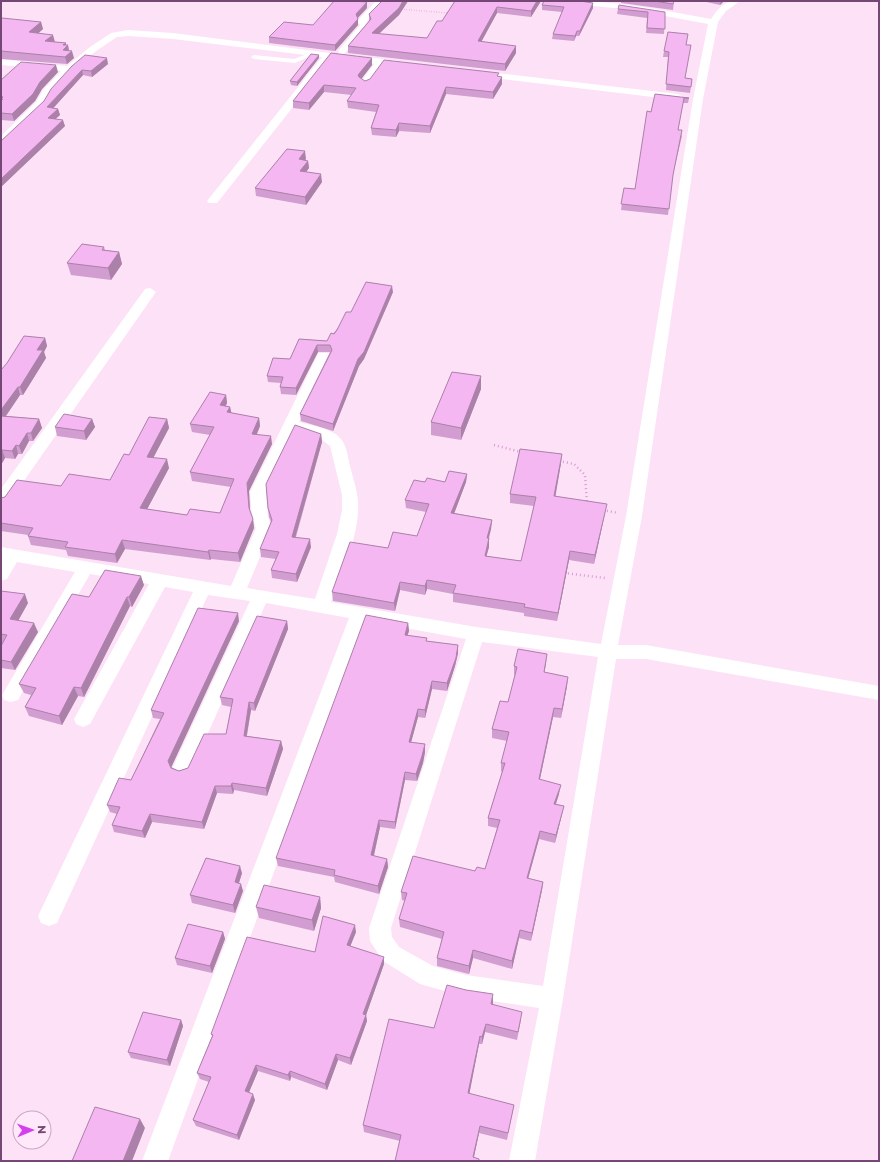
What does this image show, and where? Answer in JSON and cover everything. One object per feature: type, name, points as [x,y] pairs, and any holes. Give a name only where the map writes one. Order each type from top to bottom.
[{"type":"street","points":[[575,1],[634,7],[712,22]]},
{"type":"street","points":[[522,1161],[552,999],[600,694],[623,581],[634,516],[698,99],[712,22],[723,9],[736,1]]},
{"type":"street","points":[[213,201],[334,55],[366,25],[362,22],[372,8],[379,4]]},
{"type":"street","points":[[1,142],[40,104],[48,92],[69,69],[93,49],[114,35],[121,33],[173,36],[334,55],[419,67]]},
{"type":"street","points":[[1,62],[69,69]]},
{"type":"street","points":[[365,83],[381,62]]},
{"type":"street","points":[[472,73],[698,99]]},
{"type":"street","points":[[1,501],[150,292]]},
{"type":"street","points":[[236,593],[264,528],[260,517],[258,492],[324,356]]},
{"type":"street","points":[[292,424],[332,439],[336,443],[342,458],[343,471],[348,486],[350,510],[344,535],[321,606]]},
{"type":"street","points":[[1,575],[7,554],[203,588],[321,606],[476,634],[609,652],[646,652],[879,693]]},
{"type":"street","points":[[10,695],[86,568]]},
{"type":"street","points":[[83,719],[160,580]]},
{"type":"street","points":[[49,916],[203,588]]},
{"type":"street","points":[[182,769],[261,596]]},
{"type":"street","points":[[155,1161],[360,613]]},
{"type":"street","points":[[476,634],[380,928],[381,941],[391,954],[428,976],[466,986],[552,999]]},
{"type":"lane","points":[[254,57],[295,61],[314,53]]},
{"type":"path","points":[[379,4],[449,13],[452,7]]},
{"type":"path","points":[[494,445],[523,452]]},
{"type":"path","points":[[552,459],[574,464],[585,475],[588,506]]},
{"type":"path","points":[[598,509],[634,516]]},
{"type":"path","points":[[563,572],[623,581]]},
{"type":"building","points":[[334,1],[367,2],[356,14],[358,19],[335,45],[269,37],[284,22],[313,25]]},
{"type":"building","points":[[382,1],[403,1],[399,8],[372,33],[427,38],[437,21],[442,21],[455,1],[537,1],[531,11],[497,7],[478,41],[516,46],[505,64],[348,46],[371,19],[369,14]]},
{"type":"building","points":[[544,1],[580,1],[593,3],[580,31],[577,31],[575,36],[553,34],[564,7],[542,5]]},
{"type":"building","points":[[654,1],[674,1],[673,4]]},
{"type":"building","points":[[619,5],[665,12],[665,29],[647,28],[648,12],[618,9]]},
{"type":"building","points":[[2,18],[41,22],[29,32],[53,35],[45,41],[66,43],[63,45],[68,45],[63,50],[72,51],[65,57],[1,51]]},
{"type":"building","points":[[668,32],[688,34],[686,45],[691,45],[685,78],[692,79],[691,87],[666,84],[669,52],[664,51]]},
{"type":"building","points":[[331,53],[372,58],[358,75],[365,81],[370,79],[384,60],[499,73],[497,76],[502,77],[493,92],[446,87],[430,126],[399,123],[396,130],[371,128],[379,105],[347,101],[356,88],[324,85],[309,103],[293,101]]},
{"type":"building","points":[[311,54],[319,55],[297,82],[290,81]]},
{"type":"building","points":[[85,55],[107,58],[91,71],[82,70],[47,107],[58,109],[48,118],[63,120],[1,179],[1,141],[44,101],[51,89],[72,66]]},
{"type":"building","points":[[21,62],[56,65],[40,82],[33,94],[12,114],[1,113],[1,101],[3,99],[1,99],[3,97],[1,96],[1,80]]},
{"type":"building","points":[[655,94],[689,98],[684,98],[678,130],[682,130],[673,175],[669,209],[621,204],[624,188],[635,189],[647,111],[651,112]]},
{"type":"building","points":[[287,149],[305,151],[299,159],[308,161],[300,171],[321,174],[305,197],[255,188]]},
{"type":"building","points":[[82,244],[104,247],[102,250],[119,252],[108,268],[67,263]]},
{"type":"building","points":[[366,282],[392,286],[364,352],[358,359],[333,424],[300,414],[332,350],[330,345],[317,345],[296,388],[280,387],[283,377],[267,376],[273,358],[290,359],[299,339],[327,341],[331,333],[334,334],[337,330],[346,312],[351,312]]},
{"type":"building","points":[[24,336],[45,338],[37,350],[43,350],[20,387],[18,387],[1,410],[1,370]]},
{"type":"building","points":[[452,372],[481,376],[461,428],[431,422]]},
{"type":"building","points":[[210,392],[226,395],[220,405],[230,407],[227,412],[259,418],[252,434],[271,436],[247,483],[249,508],[253,519],[238,553],[209,550],[208,552],[122,540],[115,554],[65,547],[68,542],[28,536],[33,528],[1,523],[1,498],[5,497],[17,480],[61,486],[69,474],[110,480],[124,454],[129,455],[149,417],[167,419],[147,457],[167,459],[140,508],[187,515],[190,509],[220,513],[234,479],[190,472],[214,427],[190,424]]},
{"type":"building","points":[[64,414],[92,419],[84,431],[55,427]]},
{"type":"building","points":[[1,416],[39,419],[31,433],[27,433],[19,446],[16,445],[12,451],[2,450],[1,452]]},
{"type":"building","points":[[295,425],[321,434],[292,537],[310,539],[296,574],[271,570],[279,552],[260,549],[272,520],[268,508],[266,484]]},
{"type":"building","points":[[520,449],[562,454],[554,496],[607,504],[595,555],[570,551],[558,613],[524,607],[525,604],[453,593],[456,585],[427,580],[425,586],[400,582],[394,603],[332,592],[350,542],[388,548],[393,532],[417,536],[429,504],[405,500],[414,480],[425,482],[427,478],[445,482],[449,471],[467,474],[451,513],[492,520],[487,538],[489,538],[485,556],[521,561],[536,497],[510,494]]},
{"type":"building","points":[[105,570],[141,576],[129,597],[127,597],[81,688],[74,687],[59,716],[25,707],[36,688],[19,684],[72,594],[89,597]]},
{"type":"building","points":[[1,591],[25,594],[10,619],[34,623],[11,662],[1,660],[1,646],[7,635],[1,634]]},
{"type":"building","points":[[198,608],[238,613],[168,761],[171,768],[179,771],[188,768],[204,734],[226,734],[233,699],[220,697],[257,616],[287,621],[254,703],[249,702],[244,736],[281,741],[266,788],[232,783],[231,786],[215,786],[202,822],[150,814],[142,831],[112,825],[120,807],[107,805],[119,778],[131,780],[164,713],[151,710]]},
{"type":"building","points":[[366,615],[408,623],[405,635],[427,638],[426,641],[458,645],[456,658],[447,683],[432,681],[425,710],[418,709],[409,742],[425,744],[416,774],[405,772],[395,822],[379,820],[371,855],[387,859],[378,886],[334,875],[335,870],[276,858]]},
{"type":"building","points":[[518,649],[547,654],[544,672],[568,677],[562,709],[554,708],[539,779],[561,785],[554,804],[564,806],[556,835],[540,831],[527,878],[543,882],[532,933],[520,930],[512,961],[473,950],[469,966],[437,958],[444,932],[399,919],[407,893],[401,892],[413,856],[475,871],[477,867],[485,869],[500,820],[488,818],[505,763],[501,763],[509,732],[492,729],[500,701],[508,702],[517,667],[514,666]]},
{"type":"building","points":[[206,858],[240,866],[235,882],[241,884],[233,905],[190,895]]},
{"type":"building","points":[[264,885],[320,897],[312,920],[256,907]]},
{"type":"building","points":[[323,916],[355,925],[347,945],[384,957],[363,1014],[366,1015],[350,1058],[336,1054],[325,1084],[290,1071],[288,1075],[256,1065],[245,1091],[253,1094],[237,1135],[193,1120],[211,1077],[197,1073],[213,1035],[211,1034],[247,937],[315,952]]},
{"type":"building","points":[[188,924],[223,932],[210,966],[175,958]]},
{"type":"building","points":[[447,985],[466,990],[493,994],[491,1004],[522,1012],[518,1032],[486,1024],[482,1037],[480,1036],[468,1093],[514,1105],[508,1133],[480,1126],[473,1157],[479,1159],[479,1161],[395,1161],[401,1135],[363,1125],[389,1019],[434,1028]]},
{"type":"building","points":[[143,1012],[181,1020],[167,1060],[128,1052]]},
{"type":"building","points":[[95,1107],[140,1119],[123,1161],[72,1161]]}]
